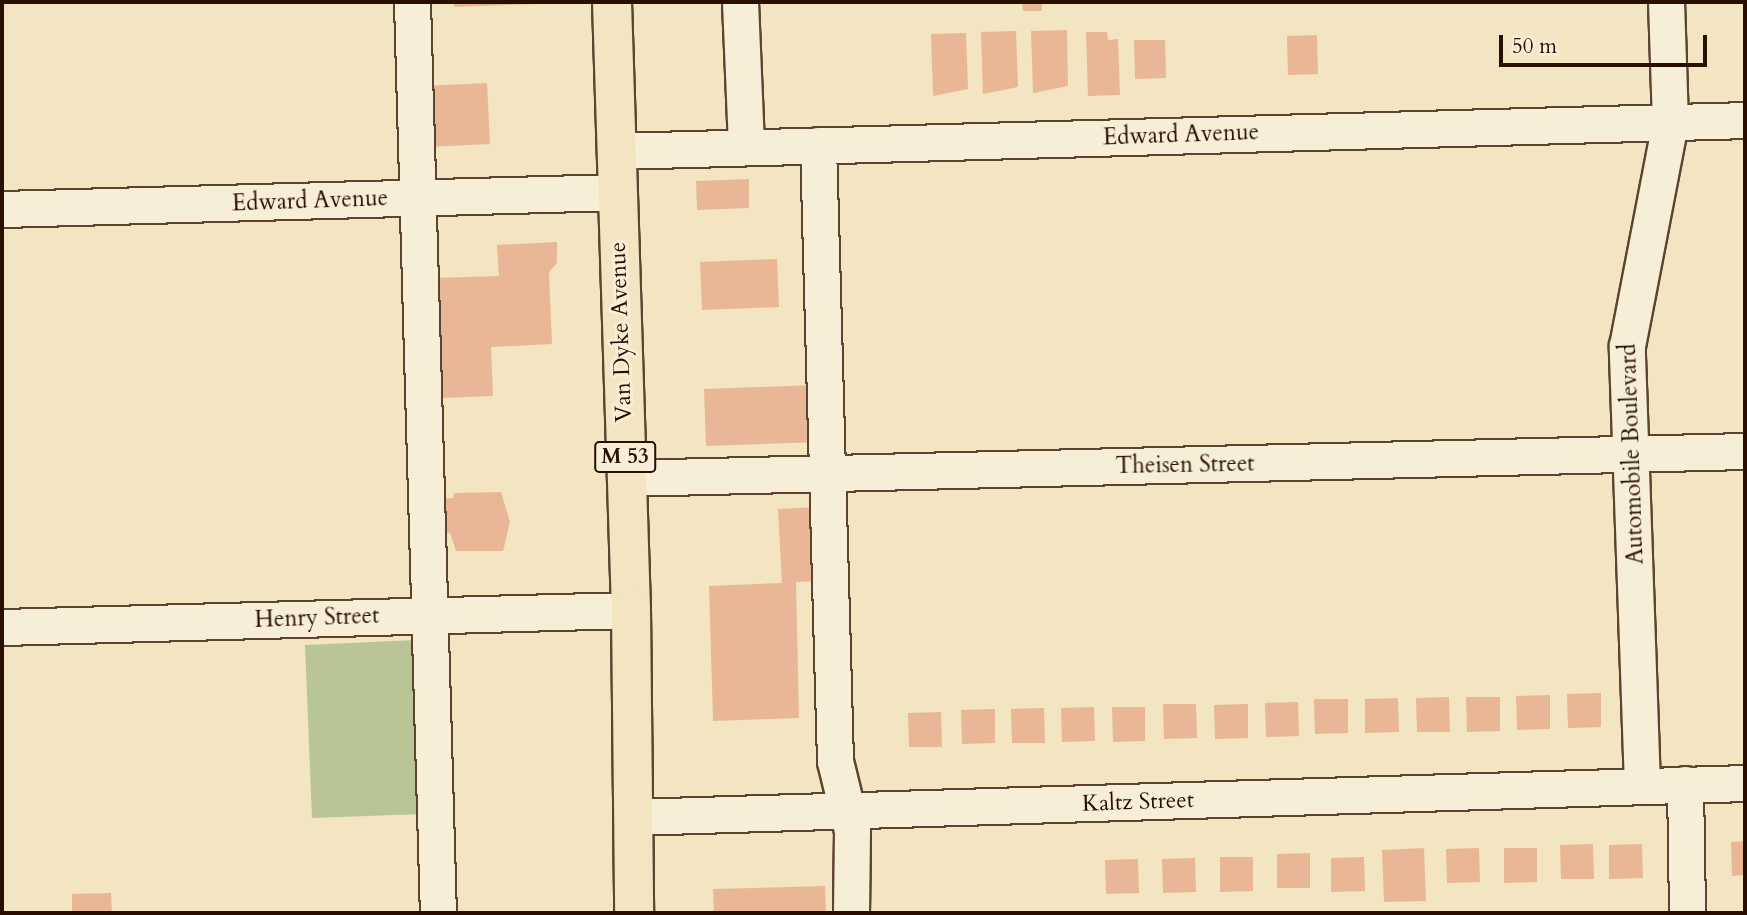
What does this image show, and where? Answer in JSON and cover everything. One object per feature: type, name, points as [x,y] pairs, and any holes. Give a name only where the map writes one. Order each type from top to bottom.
[{"type":"main road","name":"Van Dyke Avenue","points":[[612,2],[631,610],[634,913]]},
{"type":"street","points":[[412,2],[438,913]]},
{"type":"street","points":[[740,2],[746,147]]},
{"type":"street","name":"Automobile Boulevard","points":[[1642,785],[1627,346],[1670,122],[1666,2]]},
{"type":"street","name":"Edward Avenue","points":[[617,151],[1745,120]]},
{"type":"street","points":[[818,145],[835,761],[852,831],[851,913]]},
{"type":"street","name":"Edward Avenue","points":[[2,209],[618,192]]},
{"type":"street","name":"Theisen Street","points":[[625,478],[1745,451]]},
{"type":"street","name":"Henry Street","points":[[2,627],[631,610]]},
{"type":"street","points":[[1687,913],[1685,784],[1745,783]]},
{"type":"street","name":"Kaltz Street","points":[[633,817],[1685,784]]},
{"type":"green space","points":[[416,640],[423,814],[312,818],[305,645]]},
{"type":"building","points":[[454,2],[539,2],[539,4],[454,7]]},
{"type":"building","points":[[1022,2],[1042,2],[1042,11],[1023,11]]},
{"type":"building","points":[[1067,30],[1068,86],[1033,93],[1031,31]]},
{"type":"building","points":[[1016,31],[1018,87],[983,94],[981,32]]},
{"type":"building","points":[[1086,32],[1107,32],[1108,40],[1118,39],[1120,95],[1088,96]]},
{"type":"building","points":[[966,33],[968,89],[933,96],[931,34]]},
{"type":"building","points":[[1317,35],[1318,74],[1288,75],[1287,36]]},
{"type":"building","points":[[1134,40],[1165,40],[1166,78],[1135,79]]},
{"type":"building","points":[[487,83],[490,144],[427,147],[424,86]]},
{"type":"building","points":[[749,179],[749,208],[697,210],[696,181]]},
{"type":"building","points":[[557,242],[557,263],[549,272],[552,344],[491,347],[493,396],[440,398],[435,278],[499,276],[497,245]]},
{"type":"building","points":[[777,259],[779,307],[702,310],[700,262]]},
{"type":"building","points":[[816,385],[818,442],[706,446],[704,389]]},
{"type":"building","points":[[501,492],[510,522],[503,551],[456,551],[450,533],[438,533],[437,499],[453,498],[454,493]]},
{"type":"building","points":[[819,507],[822,581],[796,582],[799,718],[713,721],[709,586],[782,583],[778,509]]},
{"type":"building","points":[[1601,693],[1601,727],[1568,728],[1567,694]]},
{"type":"building","points":[[1550,695],[1550,729],[1517,730],[1516,696]]},
{"type":"building","points":[[1449,697],[1450,732],[1417,732],[1416,698]]},
{"type":"building","points":[[1466,697],[1500,697],[1500,731],[1467,732]]},
{"type":"building","points":[[1398,698],[1399,732],[1365,733],[1365,699]]},
{"type":"building","points":[[1314,699],[1348,699],[1348,733],[1315,734]]},
{"type":"building","points":[[1298,702],[1299,736],[1266,737],[1265,703]]},
{"type":"building","points":[[1163,704],[1196,704],[1197,738],[1164,739]]},
{"type":"building","points":[[1248,704],[1248,738],[1215,739],[1214,705]]},
{"type":"building","points":[[1094,707],[1095,741],[1062,742],[1061,708]]},
{"type":"building","points":[[1112,707],[1145,707],[1145,741],[1113,742]]},
{"type":"building","points":[[1044,708],[1045,743],[1012,743],[1011,709]]},
{"type":"building","points":[[995,709],[995,743],[962,744],[961,710]]},
{"type":"building","points":[[941,712],[942,747],[909,747],[908,713]]},
{"type":"building","points":[[1745,841],[1745,875],[1732,876],[1731,842]]},
{"type":"building","points":[[1593,844],[1594,879],[1561,879],[1560,845]]},
{"type":"building","points":[[1642,844],[1643,878],[1609,879],[1609,845]]},
{"type":"building","points":[[1424,848],[1426,901],[1384,902],[1382,850]]},
{"type":"building","points":[[1479,848],[1480,882],[1447,883],[1446,849]]},
{"type":"building","points":[[1504,848],[1537,848],[1537,882],[1504,883]]},
{"type":"building","points":[[1310,853],[1310,888],[1277,888],[1277,854]]},
{"type":"building","points":[[1220,857],[1253,857],[1253,891],[1220,892]]},
{"type":"building","points":[[1364,857],[1365,891],[1331,892],[1331,858]]},
{"type":"building","points":[[1195,858],[1196,892],[1163,893],[1162,859]]},
{"type":"building","points":[[1138,859],[1139,893],[1106,894],[1105,860]]},
{"type":"building","points":[[825,886],[826,913],[714,913],[713,889]]},
{"type":"building","points":[[111,893],[112,913],[72,913],[72,894]]}]
